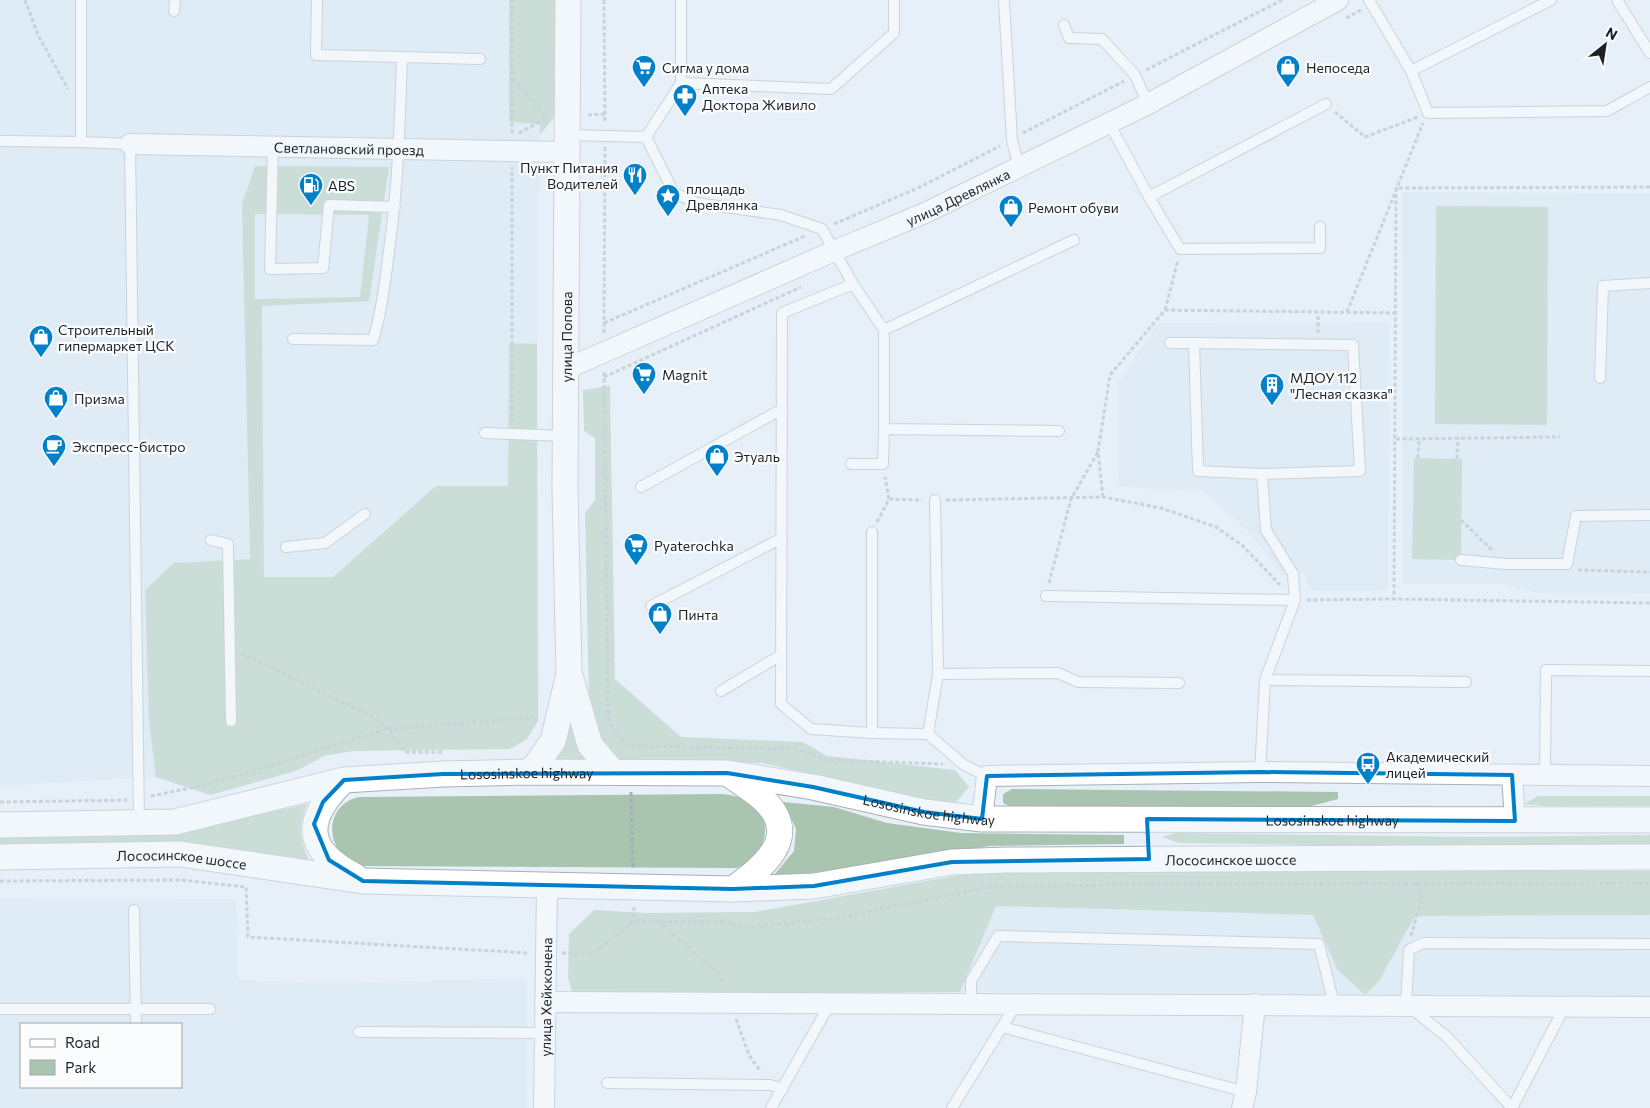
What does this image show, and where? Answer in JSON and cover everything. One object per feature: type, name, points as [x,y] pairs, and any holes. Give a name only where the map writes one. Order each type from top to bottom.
[{"type":"street","name":"улица Попова","points":[[532,772],[553,741],[569,674],[565,436],[568,0]]},
{"type":"street","name":"улица Древлянка","points":[[566,369],[925,213],[1019,168],[1148,104],[1331,2]]},
{"type":"street","name":"Светлановский проезд","points":[[130,144],[512,151],[568,143]]},
{"type":"street","name":"улица Попова","points":[[569,674],[590,745],[622,773]]},
{"type":"street","name":"Lososinskoe highway","points":[[344,780],[443,774],[532,772],[727,773],[813,787],[924,812],[982,819],[1515,820]]},
{"type":"street","points":[[982,819],[987,776],[1260,772],[1650,776]]},
{"type":"street","points":[[727,773],[767,803],[778,819],[780,839],[770,857],[756,872],[733,889]]},
{"type":"street","points":[[1512,775],[1515,820],[1650,820]]},
{"type":"street","points":[[0,825],[139,811],[175,822],[344,780]]},
{"type":"street","points":[[344,780],[323,802],[314,824],[323,854],[328,860],[363,881],[733,889],[814,886],[952,862],[1150,859],[1147,819]]},
{"type":"street","name":"Лососинское шоссе","points":[[0,857],[180,854],[363,881]]},
{"type":"street","name":"Лососинское шоссе","points":[[1150,859],[1650,857]]},
{"type":"street","name":"улица Хейкконена","points":[[544,1108],[547,885]]},
{"type":"street","points":[[545,1002],[1406,1004],[1650,1007]]},
{"type":"street","points":[[1244,1100],[1255,1004]]},
{"type":"lane","points":[[81,0],[81,142]]},
{"type":"lane","points":[[317,0],[316,55],[480,59]]},
{"type":"lane","points":[[646,137],[681,83],[681,0]]},
{"type":"lane","points":[[681,83],[831,90],[894,33],[894,0]]},
{"type":"lane","points":[[1004,0],[1012,140],[1019,168]]},
{"type":"lane","points":[[1370,0],[1411,71],[1428,114],[1607,111],[1650,87]]},
{"type":"lane","points":[[1411,71],[1551,0]]},
{"type":"lane","points":[[1617,0],[1650,53]]},
{"type":"lane","points":[[1064,25],[1069,38],[1102,39],[1136,76],[1148,104]]},
{"type":"lane","points":[[293,340],[373,340],[381,313],[395,206],[400,148],[402,57]]},
{"type":"lane","points":[[1148,197],[1326,104]]},
{"type":"lane","points":[[1109,123],[1148,197],[1180,249],[1320,248],[1320,227]]},
{"type":"lane","points":[[568,143],[605,136],[646,137]]},
{"type":"lane","points":[[646,137],[674,193],[697,203],[781,215],[822,229],[853,284],[884,330],[883,464],[851,464]]},
{"type":"lane","points":[[0,141],[130,144],[139,811]]},
{"type":"lane","points":[[273,146],[270,269],[323,268],[329,205],[395,206]]},
{"type":"lane","points":[[884,330],[1074,240]]},
{"type":"lane","points":[[1600,378],[1603,286],[1650,283]]},
{"type":"lane","points":[[853,284],[782,314],[781,704],[811,729],[928,734],[964,765],[987,776]]},
{"type":"lane","points":[[1170,343],[1353,346],[1360,471],[1262,474],[1198,471],[1194,344]]},
{"type":"lane","points":[[641,487],[782,409]]},
{"type":"lane","points":[[884,429],[1059,431]]},
{"type":"lane","points":[[485,433],[565,436]]},
{"type":"lane","points":[[1260,772],[1266,680],[1294,600],[1293,574],[1266,530],[1262,474]]},
{"type":"lane","points":[[928,734],[938,674],[935,500]]},
{"type":"lane","points":[[286,547],[325,543],[365,514]]},
{"type":"lane","points":[[1461,560],[1506,564],[1567,564],[1576,516],[1650,514]]},
{"type":"lane","points":[[872,532],[872,732]]},
{"type":"lane","points":[[650,606],[782,538]]},
{"type":"lane","points":[[211,540],[228,544],[231,721]]},
{"type":"lane","points":[[1046,596],[1294,600]]},
{"type":"lane","points":[[721,691],[782,655]]},
{"type":"lane","points":[[1545,775],[1546,670],[1650,671]]},
{"type":"lane","points":[[938,674],[1058,673],[1078,682],[1179,683]]},
{"type":"lane","points":[[1266,680],[1466,682]]},
{"type":"lane","points":[[134,910],[136,1023]]},
{"type":"lane","points":[[971,1003],[971,981],[998,936],[1319,944],[1334,1004]]},
{"type":"lane","points":[[1564,1006],[1512,1108],[1447,1037],[1406,1004],[1410,950],[1423,942],[1650,944]]},
{"type":"lane","points":[[771,1108],[831,1002]]},
{"type":"lane","points":[[952,1108],[1017,1003]]},
{"type":"lane","points":[[0,1009],[210,1009]]},
{"type":"lane","points":[[1002,1027],[1244,1100]]},
{"type":"lane","points":[[359,1032],[545,1032]]},
{"type":"lane","points":[[607,1083],[770,1085],[783,1089]]},
{"type":"path","points":[[25,0],[38,35],[68,90]]},
{"type":"path","points":[[512,0],[512,434]]},
{"type":"path","points":[[604,0],[604,323]]},
{"type":"path","points":[[512,77],[547,117]]},
{"type":"path","points":[[1326,104],[1365,138],[1428,114]]},
{"type":"path","points":[[1347,312],[1396,188],[1428,114]]},
{"type":"path","points":[[1396,188],[1650,187]]},
{"type":"path","points":[[1394,599],[1396,188]]},
{"type":"path","points":[[1165,310],[1180,249]]},
{"type":"path","points":[[810,283],[604,377],[608,715],[615,734],[629,746],[797,749],[827,760],[964,765]]},
{"type":"path","points":[[1317,344],[1318,313]]},
{"type":"path","points":[[1396,439],[1560,437]]},
{"type":"path","points":[[1418,458],[1419,438]]},
{"type":"path","points":[[1457,459],[1458,438]]},
{"type":"path","points":[[1046,596],[1071,499],[1098,451]]},
{"type":"path","points":[[872,532],[889,499],[883,464]]},
{"type":"path","points":[[889,499],[1120,498],[1161,508],[1216,527],[1243,546],[1294,600],[1394,599],[1650,603]]},
{"type":"path","points":[[1461,520],[1506,564]]},
{"type":"path","points":[[1567,564],[1575,570],[1650,572]]},
{"type":"path","points":[[230,647],[372,716],[388,729],[405,752],[442,752]]},
{"type":"path","points":[[0,802],[139,811],[210,784],[388,729],[533,718]]},
{"type":"path","points":[[629,746],[622,773],[634,887],[634,921]]},
{"type":"path","points":[[1409,942],[1422,897],[1416,884],[1417,859]]},
{"type":"path","points":[[0,881],[180,880],[246,887],[248,937],[546,954],[594,954],[634,921],[724,922],[744,928],[843,917],[986,887],[1158,884],[1650,883]]},
{"type":"highlighted area","points":[[1260,772],[1512,775],[1515,821],[1147,819],[1149,859],[952,862],[814,886],[733,889],[363,881],[329,860],[314,824],[323,802],[344,780],[443,774],[727,773],[813,787],[924,812],[982,819],[987,776]]},
{"type":"shaded area","points":[[0,0],[509,0],[509,122],[540,124],[537,344],[509,343],[508,486],[436,486],[333,577],[264,577],[262,306],[369,300],[389,168],[255,166],[242,205],[250,559],[174,563],[149,721],[156,777],[0,786]]},
{"type":"shaded area","points":[[1402,192],[1650,193],[1650,594],[1539,593],[1503,584],[1403,584]]},
{"type":"shaded area","points":[[255,214],[369,215],[360,297],[255,299]]},
{"type":"shaded area","points":[[1389,322],[1388,590],[1310,591],[1304,574],[1281,575],[1252,535],[1203,491],[1119,487],[1118,382],[1159,323]]},
{"type":"shaded area","points":[[0,898],[236,899],[238,980],[331,983],[527,978],[527,1108],[0,1108]]},
{"type":"shaded area","points":[[996,906],[1313,915],[1337,969],[1379,981],[1415,916],[1650,915],[1650,996],[960,992]]},
{"type":"green space","points":[[509,0],[556,0],[556,115],[540,135],[540,124],[509,122]]},
{"type":"green space","points":[[255,166],[389,167],[369,301],[262,306],[264,577],[333,577],[436,486],[508,486],[509,343],[537,344],[538,721],[527,739],[510,749],[353,751],[324,756],[296,771],[210,795],[156,777],[149,721],[145,590],[174,563],[250,559],[242,204]],"holes":[[[255,214],[369,215],[360,297],[255,299]]]},
{"type":"green space","points":[[1436,206],[1548,207],[1547,425],[1435,424]]},
{"type":"green space","points":[[610,386],[615,679],[681,737],[803,742],[827,756],[955,770],[969,787],[955,803],[910,797],[762,763],[619,760],[597,741],[589,704],[585,513],[595,500],[595,438],[584,431],[583,390]]},
{"type":"green space","points":[[1414,458],[1462,459],[1461,560],[1412,559]]},
{"type":"green space","points":[[571,701],[574,736],[587,760],[554,759],[568,737]]},
{"type":"green space","points":[[1012,789],[1338,792],[1338,799],[1300,809],[1013,808],[1003,803],[1003,794]]},
{"type":"green space","points":[[723,794],[743,798],[754,805],[761,814],[764,824],[765,834],[762,845],[748,862],[737,868],[362,866],[350,861],[341,853],[335,843],[332,832],[333,821],[338,810],[346,802],[359,797]]},
{"type":"green space","points":[[1538,796],[1650,796],[1650,806],[1544,806],[1524,804]]},
{"type":"green space","points":[[783,802],[834,807],[887,823],[961,833],[1124,835],[1124,844],[989,846],[843,871],[774,875],[794,851],[796,829]]},
{"type":"green space","points":[[307,804],[302,820],[301,832],[303,845],[309,860],[179,842],[0,845],[0,836],[177,833]]},
{"type":"green space","points":[[1175,833],[1473,837],[1650,835],[1650,845],[1474,847],[1179,843],[1162,837]]},
{"type":"green space","points":[[987,870],[1650,871],[1650,915],[1415,916],[1379,981],[1365,995],[1337,969],[1313,915],[996,906],[960,992],[578,995],[572,991],[568,978],[569,934],[594,910],[647,913],[755,912]]},
{"type":"place","name":"Сигма у дома","points":[[644,88]]},
{"type":"place","name":"Непоседа","points":[[1288,88]]},
{"type":"place","name":"Аптека Доктора Живило","points":[[685,117]]},
{"type":"place","name":"Пункт Питания Водителей","points":[[635,196]]},
{"type":"place","name":"ABS","points":[[311,206]]},
{"type":"place","name":"площадь Древлянка","points":[[668,217]]},
{"type":"place","name":"Ремонт обуви","points":[[1011,228]]},
{"type":"place","name":"Строительный гипермаркет ЦСК","points":[[41,358]]},
{"type":"place","name":"Magnit","points":[[644,395]]},
{"type":"place","name":"МДОУ 112 \"Лесная сказка\"","points":[[1272,406]]},
{"type":"place","name":"Призма","points":[[56,419]]},
{"type":"place","name":"Экспресс-бистро","points":[[54,467]]},
{"type":"place","name":"Этуаль","points":[[717,477]]},
{"type":"place","name":"Pyaterochka","points":[[636,566]]},
{"type":"place","name":"Пинта","points":[[660,635]]},
{"type":"place","name":"Академический лицей","points":[[1368,785]]}]
